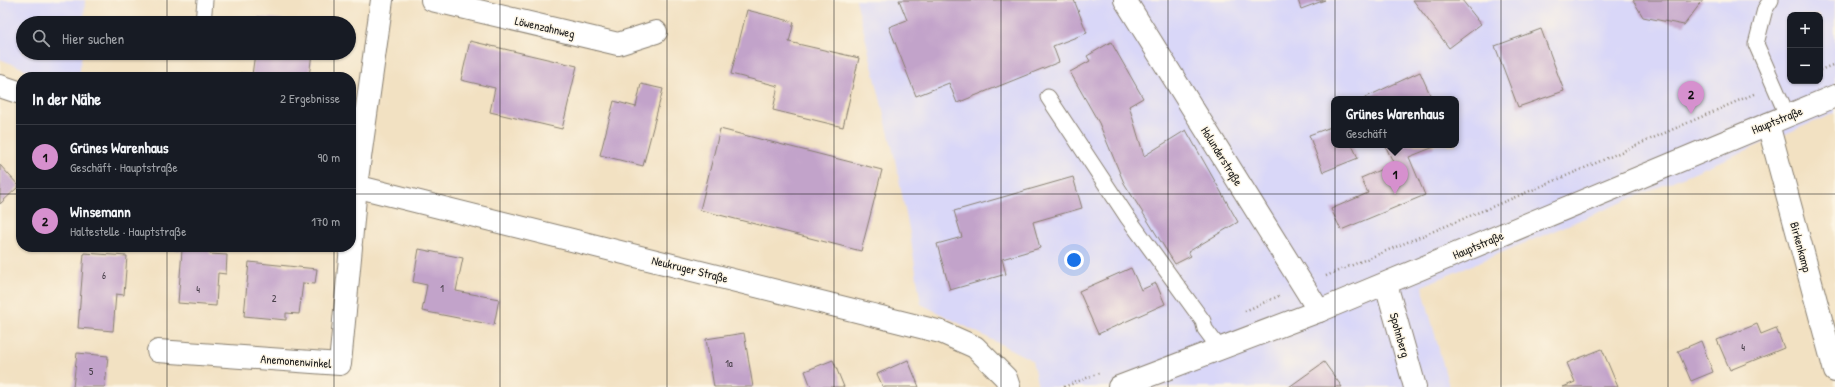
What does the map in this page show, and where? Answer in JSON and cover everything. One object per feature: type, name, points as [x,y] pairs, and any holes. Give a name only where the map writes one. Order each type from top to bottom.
[{"type":"street","points":[[356,173],[382,0]]},
{"type":"street","name":"Löwenzahnweg","points":[[432,0],[618,44],[656,32]]},
{"type":"street","name":"Holunderstraße","points":[[1125,0],[1319,311]]},
{"type":"street","points":[[0,86],[16,91]]},
{"type":"street","name":"Hauptstraße","points":[[1119,387],[1386,284],[1835,96]]},
{"type":"street","name":"Birkenkamp","points":[[1768,124],[1835,371]]},
{"type":"street","name":"Neukruger Straße","points":[[356,186],[941,332],[975,347],[1006,378],[1009,387]]},
{"type":"street","name":"Anemonenwinkel","points":[[158,351],[340,364],[351,252]]},
{"type":"street","name":"Spohnberg","points":[[1386,284],[1415,387]]},
{"type":"lane","points":[[204,16],[205,0]]},
{"type":"lane","points":[[1771,0],[1764,9],[1756,44],[1787,115]]},
{"type":"lane","points":[[1048,97],[1128,218],[1203,321],[1205,329],[1220,349]]},
{"type":"path","points":[[1823,69],[1835,64]]},
{"type":"path","points":[[1240,313],[1303,285],[1573,173],[1774,85]]},
{"type":"path","points":[[1064,387],[1106,370]]},
{"type":"shaded area","points":[[0,0],[85,0],[84,16],[16,16],[16,60],[81,60],[80,72],[32,72],[0,59]]},
{"type":"shaded area","points":[[856,0],[1835,0],[1835,113],[1422,286],[1449,387],[1038,387],[1032,360],[921,304],[910,234],[894,155]]},
{"type":"building","points":[[899,0],[1074,0],[1087,33],[1053,46],[1059,62],[957,103],[949,83],[916,96],[889,27],[907,20]]},
{"type":"building","points":[[1298,0],[1325,0],[1301,9]]},
{"type":"building","points":[[1413,0],[1462,0],[1481,24],[1449,48]]},
{"type":"building","points":[[1633,0],[1703,0],[1684,25],[1643,17]]},
{"type":"building","points":[[747,10],[794,22],[789,42],[859,58],[843,127],[773,110],[778,86],[731,74]]},
{"type":"building","points":[[1541,29],[1564,91],[1518,107],[1495,46]]},
{"type":"building","points":[[470,41],[577,66],[562,129],[490,112],[495,88],[461,80]]},
{"type":"building","points":[[1111,42],[1143,98],[1129,106],[1144,156],[1186,130],[1238,222],[1188,252],[1191,256],[1175,264],[1124,183],[1099,123],[1070,72],[1090,61],[1087,56]]},
{"type":"building","points":[[254,60],[311,60],[310,72],[252,72]]},
{"type":"building","points":[[1420,72],[1431,96],[1368,96]]},
{"type":"building","points":[[641,84],[663,89],[643,166],[600,155],[614,101],[636,107]]},
{"type":"building","points":[[1331,127],[1331,148],[1353,148],[1358,158],[1323,172],[1309,135]]},
{"type":"building","points":[[720,129],[882,170],[861,251],[700,210]]},
{"type":"building","points":[[1386,148],[1432,148],[1409,157],[1425,195],[1341,230],[1331,209],[1368,193],[1361,178],[1394,164]]},
{"type":"building","points":[[0,165],[16,183],[16,189],[0,204]]},
{"type":"building","points":[[1073,177],[1082,208],[1033,222],[1040,248],[1002,259],[1006,274],[950,290],[937,244],[962,237],[954,211]]},
{"type":"building","points":[[419,249],[463,258],[456,291],[499,299],[494,325],[422,311],[427,285],[413,282]]},
{"type":"building","points":[[182,252],[210,252],[210,254],[227,255],[226,274],[218,273],[216,306],[178,303]]},
{"type":"building","points":[[84,253],[127,256],[124,295],[116,294],[113,331],[78,328]]},
{"type":"building","points":[[249,262],[317,269],[315,284],[303,283],[299,314],[286,313],[286,320],[244,316]]},
{"type":"building","points":[[1131,268],[1141,290],[1156,283],[1165,304],[1098,334],[1079,291]]},
{"type":"building","points":[[1757,324],[1761,334],[1776,328],[1784,348],[1730,370],[1717,340]]},
{"type":"building","points":[[744,333],[753,387],[714,387],[706,339]]},
{"type":"building","points":[[1701,341],[1713,372],[1691,381],[1678,351]]},
{"type":"building","points":[[1602,349],[1618,387],[1563,387],[1575,382],[1567,363]]},
{"type":"building","points":[[77,353],[108,356],[105,387],[73,387]]},
{"type":"building","points":[[833,360],[844,387],[811,387],[805,371]]},
{"type":"building","points":[[908,360],[919,387],[883,387],[877,374]]},
{"type":"building","points":[[1324,362],[1342,387],[1289,387]]},
{"type":"place","name":"Winsemann","points":[[1691,114]]},
{"type":"place","name":"Grünes Warenhaus","points":[[1395,194]]}]
